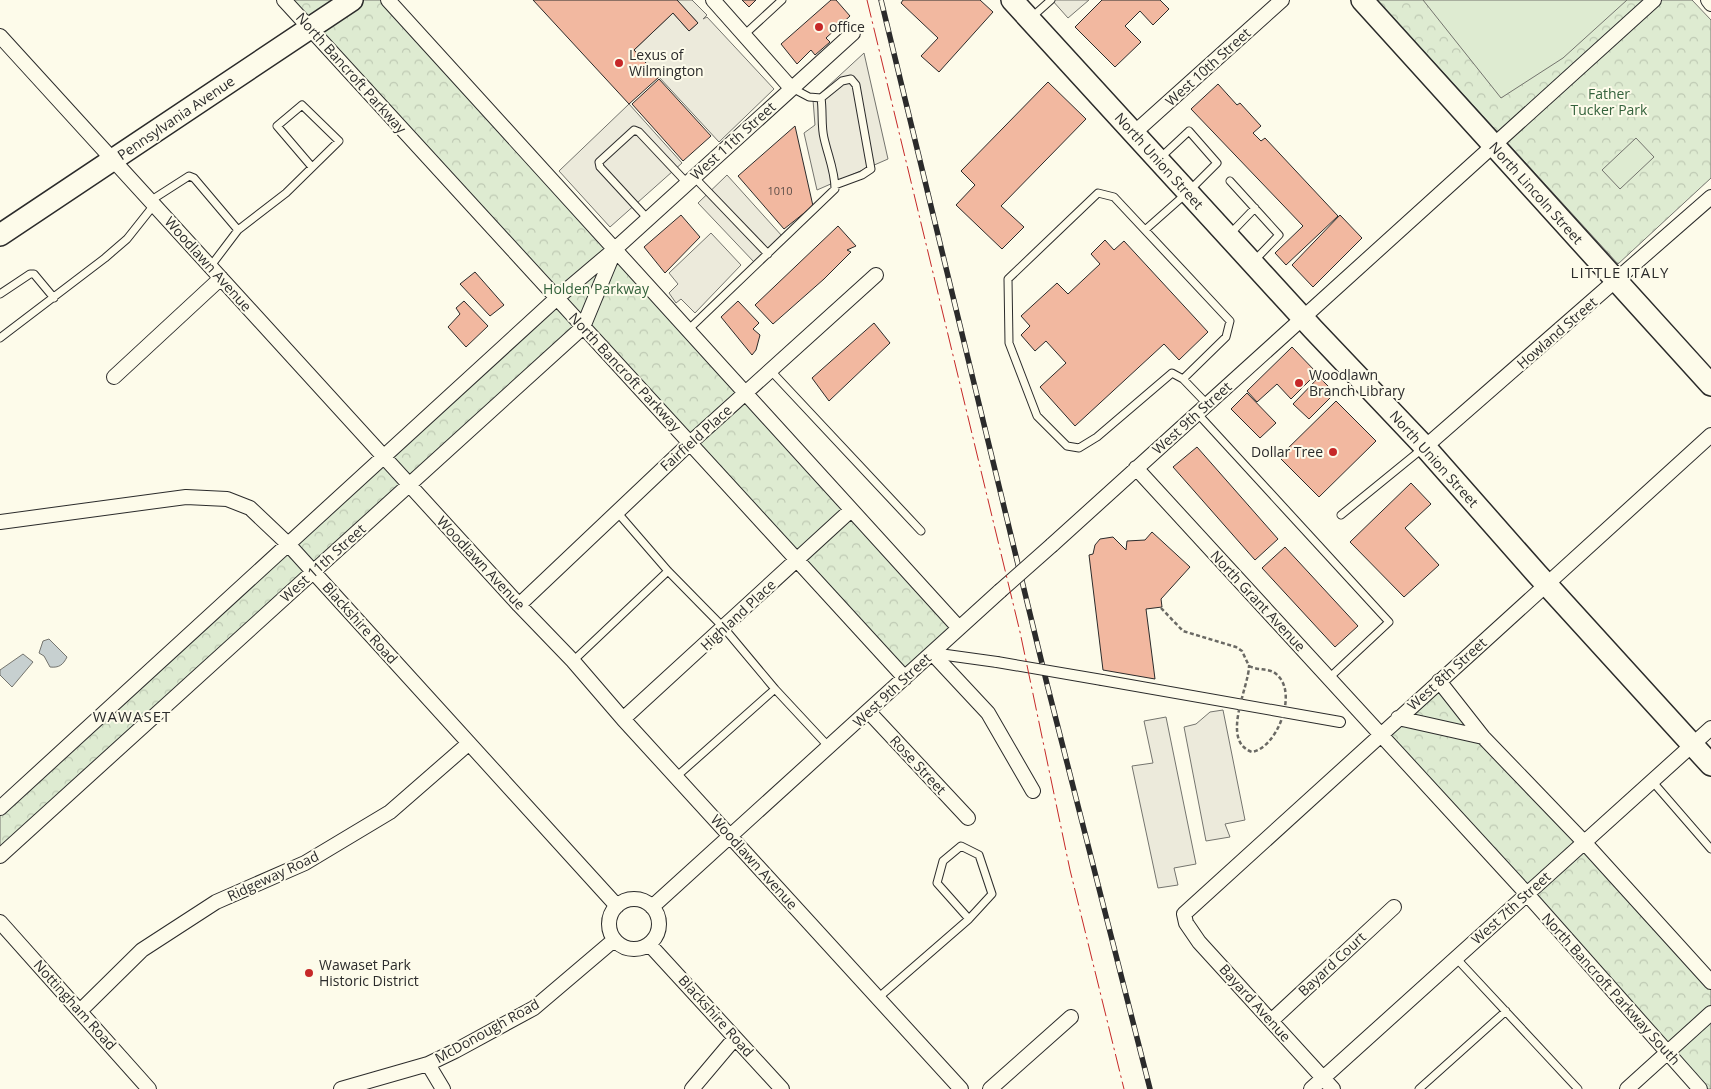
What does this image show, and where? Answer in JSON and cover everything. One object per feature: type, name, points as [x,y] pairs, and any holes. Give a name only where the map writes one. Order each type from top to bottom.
[{"type":"main road","name":"Pennsylvania Avenue","points":[[4,229],[113,160],[352,0]]},
{"type":"main road","name":"North Union Street","points":[[1012,0],[1252,263],[1425,447],[1546,584],[1711,765]]},
{"type":"main road","name":"North Lincoln Street","points":[[1362,0],[1711,385]]},
{"type":"street","name":"North Bancroft Parkway","points":[[284,0],[905,678]]},
{"type":"street","points":[[388,0],[959,628]]},
{"type":"street","points":[[713,0],[791,88]]},
{"type":"street","name":"West 10th Street","points":[[1134,133],[1282,0]]},
{"type":"street","name":"West 9th Street","points":[[731,837],[959,628],[1654,0]]},
{"type":"street","points":[[1708,0],[1711,4]]},
{"type":"street","name":"West 11th Street","points":[[0,808],[557,298],[615,249],[853,34]]},
{"type":"street","name":"Woodlawn Avenue","points":[[0,36],[519,605],[573,660],[623,719],[961,1089]]},
{"type":"street","name":"Howland Street","points":[[1425,447],[1711,197]]},
{"type":"street","name":"West 11th Street","points":[[0,856],[583,327],[615,249]]},
{"type":"street","name":"Fairfield Place","points":[[519,605],[690,443],[876,275]]},
{"type":"street","points":[[114,377],[221,278]]},
{"type":"street","name":"West 8th Street","points":[[1184,914],[1711,435]]},
{"type":"street","name":"North Grant Avenue","points":[[1136,468],[1380,734]]},
{"type":"street","name":"Blackshire Road","points":[[0,522],[186,497],[227,499],[250,508],[288,544],[617,906]]},
{"type":"street","name":"Highland Place","points":[[623,719],[851,510]]},
{"type":"street","points":[[932,653],[997,662],[1340,722]]},
{"type":"street","points":[[932,653],[988,713],[1033,790]]},
{"type":"street","points":[[1439,681],[1483,737],[1584,842],[1711,982]]},
{"type":"street","name":"Rose Street","points":[[868,711],[968,818]]},
{"type":"street","points":[[1398,718],[1483,737]]},
{"type":"street","name":"West 7th Street","points":[[1311,1089],[1328,1084],[1456,958],[1711,728]]},
{"type":"street","name":"North Bancroft Parkway South","points":[[1380,734],[1527,894],[1700,1089]]},
{"type":"street","name":"Ridgeway Road","points":[[80,1011],[142,950],[216,902],[305,863],[390,812],[468,744]]},
{"type":"street","points":[[652,907],[731,837]]},
{"type":"street","points":[[628,900],[636,900],[652,907],[657,917],[658,927],[656,935],[649,944],[640,949],[629,949],[614,940],[609,924],[611,915],[617,906],[628,900]]},
{"type":"street","name":"Bayard Court","points":[[1271,1021],[1394,907]]},
{"type":"street","name":"Bayard Avenue","points":[[1184,914],[1189,928],[1199,942],[1328,1084]]},
{"type":"street","name":"Nottingham Road","points":[[0,922],[150,1089]]},
{"type":"street","name":"McDonough Road","points":[[342,1089],[428,1064],[534,1008],[614,940]]},
{"type":"street","name":"Blackshire Road","points":[[649,944],[782,1089]]},
{"type":"street","points":[[1627,1089],[1711,1013]]},
{"type":"street","points":[[990,1089],[1070,1018]]},
{"type":"street","points":[[692,1089],[735,1038]]},
{"type":"street","points":[[428,1064],[442,1089]]},
{"type":"lane","points":[[744,35],[782,0]]},
{"type":"lane","points":[[1030,19],[1051,0]]},
{"type":"lane","points":[[791,88],[809,97],[821,98],[842,81],[851,79],[856,85],[871,168],[862,174],[835,184]]},
{"type":"lane","points":[[688,330],[836,189],[835,174],[823,137],[821,98]]},
{"type":"lane","points":[[210,267],[238,230],[286,193],[339,141],[302,105],[277,126],[312,167]]},
{"type":"lane","points":[[648,219],[600,167],[599,162],[634,130],[639,132],[768,254]]},
{"type":"lane","points":[[1145,230],[1217,163],[1189,131],[1158,159]]},
{"type":"lane","points":[[0,338],[54,298],[127,239],[152,203],[189,176],[194,178],[238,230]]},
{"type":"lane","points":[[1230,180],[1279,235],[1252,263]]},
{"type":"lane","points":[[1183,379],[1226,337],[1230,321],[1114,197],[1098,193],[1008,278],[1009,343],[1037,416],[1067,446],[1079,448],[1097,437],[1172,373],[1183,379],[1202,408],[1389,622],[1329,678]]},
{"type":"lane","points":[[1228,236],[1255,208]]},
{"type":"lane","points":[[0,294],[30,274],[34,274],[54,298]]},
{"type":"lane","points":[[771,371],[920,531]]},
{"type":"lane","points":[[1341,515],[1425,447]]},
{"type":"lane","points":[[616,512],[668,571],[724,628],[829,748]]},
{"type":"lane","points":[[573,660],[668,571]]},
{"type":"lane","points":[[676,777],[775,688]]},
{"type":"lane","points":[[1652,781],[1711,849]]},
{"type":"lane","points":[[878,998],[969,920],[992,894],[979,855],[961,846],[943,861],[937,883],[969,920]]},
{"type":"lane","points":[[1456,958],[1578,1089]]},
{"type":"lane","points":[[1419,1089],[1506,1012]]},
{"type":"path","points":[[1161,608],[1182,631],[1236,647],[1242,651],[1249,666]]},
{"type":"green space","name":"Holden Parkway","points":[[284,0],[388,0],[959,628],[905,678],[583,327],[0,856],[0,808],[557,298]]},
{"type":"green space","name":"Father Tucker Park","points":[[1377,0],[1692,0],[1711,20],[1711,178],[1618,264]]},
{"type":"green space","points":[[1423,0],[1627,0],[1563,58],[1501,98]]},
{"type":"green space","points":[[1636,138],[1654,157],[1620,189],[1602,170]]},
{"type":"green space","points":[[1439,681],[1711,982],[1711,1089],[1700,1089],[1380,734]]},
{"type":"shaded area","points":[[677,0],[692,0],[707,15],[703,19],[707,17],[774,89],[719,142],[634,50],[673,13],[689,31],[698,23]]},
{"type":"shaded area","points":[[1052,0],[1089,0],[1068,18]]},
{"type":"shaded area","points":[[864,53],[888,159],[817,190],[804,133],[815,125],[813,100]]},
{"type":"shaded area","points":[[629,104],[682,163],[610,227],[559,171]]},
{"type":"shaded area","points":[[727,175],[782,236],[754,262],[698,203]]},
{"type":"shaded area","points":[[711,233],[741,265],[695,313],[681,299],[676,303],[669,293],[678,284],[669,273]]},
{"type":"shaded area","points":[[49,639],[67,657],[62,664],[56,667],[50,667],[44,656],[39,653],[43,641]]},
{"type":"shaded area","points":[[23,654],[33,662],[12,687],[0,675],[0,670]]},
{"type":"shaded area","points":[[1223,710],[1245,820],[1225,824],[1230,837],[1206,841],[1184,727],[1196,724],[1210,712]]},
{"type":"shaded area","points":[[1166,717],[1196,864],[1174,868],[1178,885],[1158,888],[1132,766],[1153,763],[1144,721]]},
{"type":"building","name":"Lexus of Wilmington","points":[[533,0],[677,0],[698,23],[689,31],[673,13],[634,50],[659,77],[629,104]]},
{"type":"building","points":[[742,0],[756,0],[749,7]]},
{"type":"building","name":"office","points":[[831,0],[836,0],[850,16],[826,38],[830,42],[815,55],[811,50],[797,64],[781,44]]},
{"type":"building","points":[[903,0],[980,0],[993,12],[939,72],[921,56],[938,38],[901,3]]},
{"type":"building","points":[[1102,0],[1160,0],[1169,9],[1153,25],[1140,11],[1125,26],[1141,42],[1115,67],[1075,27]]},
{"type":"building","points":[[659,79],[711,136],[683,161],[632,104]]},
{"type":"building","points":[[1048,82],[1086,119],[1001,206],[1024,227],[1002,249],[956,205],[975,185],[961,171]]},
{"type":"building","points":[[1218,84],[1237,105],[1240,103],[1261,126],[1253,133],[1261,141],[1265,138],[1338,216],[1286,265],[1275,253],[1303,226],[1191,109]]},
{"type":"building","points":[[795,126],[813,206],[784,229],[738,176]]},
{"type":"building","points":[[681,215],[700,237],[665,273],[644,247]]},
{"type":"building","points":[[1340,215],[1362,238],[1313,287],[1292,265]]},
{"type":"building","points":[[838,226],[856,246],[847,250],[851,252],[824,279],[773,324],[755,305]]},
{"type":"building","points":[[1105,240],[1114,250],[1124,241],[1208,332],[1179,360],[1164,344],[1075,426],[1040,387],[1066,363],[1046,341],[1035,351],[1021,335],[1030,326],[1021,316],[1057,283],[1068,294],[1100,264],[1091,254]]},
{"type":"building","points":[[475,272],[504,305],[490,316],[460,284]]},
{"type":"building","points":[[464,301],[488,326],[466,347],[448,327],[460,314],[456,308]]},
{"type":"building","points":[[738,301],[759,323],[753,329],[760,335],[756,350],[752,355],[721,317]]},
{"type":"building","points":[[874,323],[890,343],[829,401],[812,378]]},
{"type":"building","points":[[1292,347],[1317,373],[1291,399],[1277,384],[1257,402],[1247,391]]},
{"type":"building","points":[[1319,377],[1335,393],[1309,419],[1293,404]]},
{"type":"building","points":[[1247,393],[1276,423],[1260,438],[1231,409]]},
{"type":"building","points":[[1336,401],[1376,441],[1319,497],[1279,457]]},
{"type":"building","points":[[1197,447],[1278,539],[1255,560],[1173,467]]},
{"type":"building","points":[[1411,483],[1431,504],[1405,528],[1439,565],[1404,597],[1350,542]]},
{"type":"building","points":[[1152,532],[1190,567],[1161,599],[1162,607],[1146,609],[1155,679],[1103,670],[1089,555],[1093,554],[1095,545],[1100,539],[1113,537],[1126,550],[1127,541],[1145,540]]},
{"type":"building","points":[[1285,547],[1358,626],[1335,647],[1262,568]]},
{"type":"railway","points":[[881,0],[1047,684],[1150,1089]]},
{"type":"power","points":[[867,0],[1020,632],[1070,870],[1124,1089]]},
{"type":"place","name":"office","points":[[819,27]]},
{"type":"place","name":"Lexus of Wilmington","points":[[619,63]]},
{"type":"place","name":"Woodlawn Branch Library","points":[[1299,383]]},
{"type":"place","name":"Dollar Tree","points":[[1333,452]]},
{"type":"place","name":"Wawaset Park Historic District","points":[[309,973]]},
{"type":"district","name":"LITTLE ITALY","points":[[1620,273]]},
{"type":"district","name":"WAWASET","points":[[132,717]]}]
